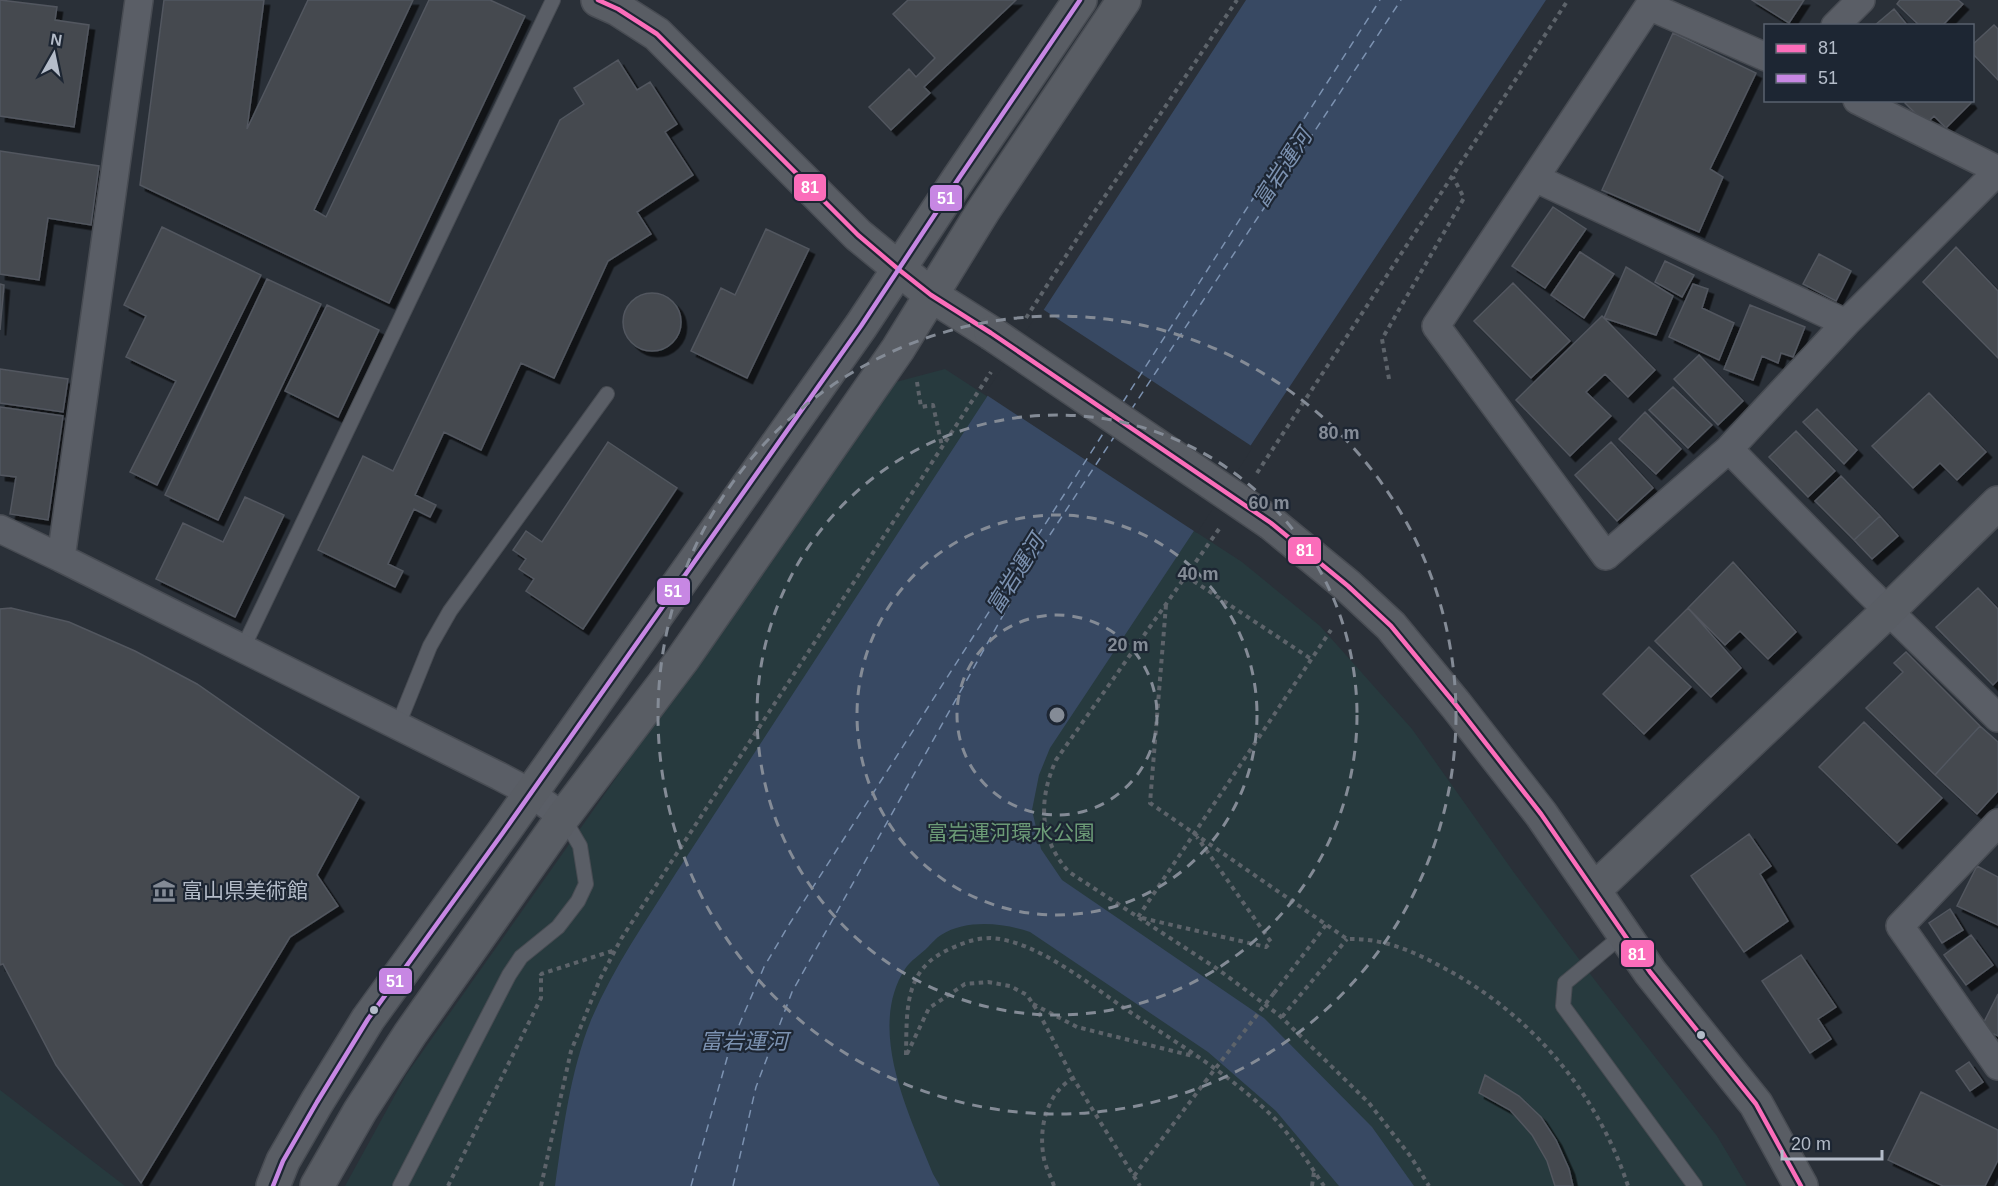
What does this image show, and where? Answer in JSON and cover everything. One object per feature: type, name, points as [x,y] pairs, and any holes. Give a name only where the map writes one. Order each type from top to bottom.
[{"type":"street","points":[[60,558],[139,0]]},
{"type":"street","points":[[598,0],[618,9],[657,34],[858,235],[898,269],[931,295],[1005,330],[1271,523],[1348,586],[1391,626],[1541,814],[1650,972],[1756,1104],[1801,1186]]},
{"type":"street","points":[[273,1186],[283,1161],[368,1019],[531,793],[861,326],[1080,0]]},
{"type":"street","points":[[324,1183],[360,1111],[410,1034],[563,817],[682,660],[898,349],[983,211],[1124,0]]},
{"type":"street","points":[[1837,24],[1861,0]]},
{"type":"street","points":[[1764,56],[1651,3],[1436,326],[1606,555],[1729,449],[1846,323],[1998,171],[1861,102]]},
{"type":"street","points":[[1535,178],[1846,323]]},
{"type":"street","points":[[1729,449],[1888,611],[1998,718]]},
{"type":"street","points":[[1594,890],[1888,611],[1998,503]]},
{"type":"street","points":[[0,529],[531,793],[563,817]]},
{"type":"street","points":[[1998,823],[1988,848],[1900,926],[1998,1066]]},
{"type":"lane","points":[[243,648],[553,0]]},
{"type":"lane","points":[[398,725],[430,646],[450,611],[607,394]]},
{"type":"lane","points":[[400,1186],[478,1039],[509,975],[521,957],[558,927],[578,901],[586,884],[580,846],[563,817]]},
{"type":"lane","points":[[1624,934],[1565,983],[1563,1006],[1695,1186]]},
{"type":"path","points":[[1005,330],[1090,217],[1237,0]]},
{"type":"path","points":[[1251,482],[1568,0]]},
{"type":"path","points":[[1389,379],[1382,339],[1464,198],[1453,176]]},
{"type":"path","points":[[541,1186],[571,1051],[600,979],[621,939],[994,367]]},
{"type":"path","points":[[915,373],[921,407],[933,405],[942,447]]},
{"type":"path","points":[[1225,520],[1056,760],[1045,788],[1044,820],[1051,845],[1058,859],[1069,872],[1219,970],[1281,1017],[1370,1103],[1411,1157],[1429,1186]]},
{"type":"path","points":[[1186,576],[1311,659]]},
{"type":"path","points":[[1166,605],[1149,803],[1347,939],[1368,939],[1422,956],[1456,974],[1504,1006],[1535,1034],[1571,1077],[1599,1120],[1623,1170],[1628,1186]]},
{"type":"path","points":[[1138,917],[1330,630]]},
{"type":"path","points":[[1138,917],[1266,947],[1271,942],[1195,834]]},
{"type":"path","points":[[1134,1176],[1326,925]]},
{"type":"path","points":[[1140,1186],[1072,1078],[1027,995],[1010,986],[988,982],[965,984],[929,1008],[906,1055],[907,1004],[920,969],[941,952],[969,940],[989,938],[1010,941],[1042,953],[1198,1057],[1276,1121],[1324,1186]]},
{"type":"path","points":[[1281,1017],[1347,939]]},
{"type":"path","points":[[448,1186],[541,998],[541,974]]},
{"type":"path","points":[[1032,1004],[1077,1027],[1198,1057]]},
{"type":"path","points":[[1054,1186],[1044,1158],[1043,1126],[1051,1098],[1063,1084],[1072,1078]]},
{"type":"path","points":[[1312,1186],[1314,1171]]},
{"type":"green space","name":"富岩運河環水公園","points":[[945,369],[1242,562],[1320,626],[1412,729],[1515,874],[1717,1136],[1747,1186],[345,1186],[406,1075],[896,382]]},
{"type":"green space","points":[[0,1090],[125,1186],[0,1186]]},
{"type":"water","name":"富岩運河","points":[[1246,0],[1546,0],[1050,748],[1039,775],[1032,810],[1041,849],[1062,880],[1264,1018],[1372,1127],[1414,1186],[1339,1186],[1276,1111],[1208,1052],[1030,932],[1008,926],[985,924],[962,927],[939,936],[907,966],[894,993],[890,1019],[891,1045],[896,1073],[913,1126],[940,1186],[555,1186],[568,1102],[578,1060],[591,1020],[620,963],[676,873]]},
{"type":"pier","points":[[1041,308],[1253,447],[1197,533],[985,394]]},
{"type":"building","points":[[0,0],[57,7],[55,20],[89,25],[74,127],[0,116]]},
{"type":"building","points":[[164,0],[264,0],[247,129],[308,0],[413,0],[314,210],[326,217],[429,0],[490,0],[525,16],[389,303],[140,185]]},
{"type":"building","points":[[908,0],[1016,0],[924,87],[930,93],[891,130],[869,107],[909,69],[916,77],[935,58],[893,14]]},
{"type":"building","points":[[1752,0],[1804,0],[1789,23]]},
{"type":"building","points":[[1900,0],[1958,0],[1963,4],[1944,24],[1918,24],[1897,4]]},
{"type":"building","points":[[1894,9],[1906,24],[1876,24]]},
{"type":"building","points":[[1994,25],[1998,29],[1998,80],[1974,55],[1974,43]]},
{"type":"building","points":[[1673,33],[1756,73],[1710,169],[1723,177],[1699,232],[1602,190]]},
{"type":"building","points":[[618,60],[637,90],[650,82],[677,124],[665,132],[693,175],[637,212],[651,234],[608,261],[554,378],[521,363],[481,450],[444,432],[415,495],[436,505],[430,517],[414,509],[388,564],[403,571],[395,587],[318,550],[363,456],[393,471],[560,120],[584,104],[574,88]]},
{"type":"building","points":[[1905,103],[1971,103],[1946,128],[1934,116],[1926,124]]},
{"type":"building","points":[[0,151],[99,166],[91,225],[48,218],[39,280],[0,274]]},
{"type":"building","points":[[1553,207],[1586,229],[1545,288],[1512,266]]},
{"type":"building","points":[[162,227],[261,275],[157,485],[130,472],[176,381],[126,357],[146,316],[124,305]]},
{"type":"building","points":[[766,229],[809,249],[747,378],[691,351],[721,288],[735,295]]},
{"type":"building","points":[[1956,247],[1998,291],[1998,358],[1923,282]]},
{"type":"building","points":[[1580,252],[1614,274],[1584,318],[1551,295]]},
{"type":"building","points":[[1819,254],[1851,271],[1836,301],[1803,284]]},
{"type":"building","points":[[1665,261],[1694,275],[1682,297],[1655,282]]},
{"type":"building","points":[[1626,267],[1673,296],[1656,335],[1604,318]]},
{"type":"building","points":[[267,279],[321,304],[218,520],[165,495]]},
{"type":"building","points":[[1513,283],[1570,341],[1531,378],[1474,321]]},
{"type":"building","points":[[0,284],[4,285],[0,330]]},
{"type":"building","points":[[1693,284],[1708,289],[1702,308],[1734,323],[1719,360],[1669,337]]},
{"type":"building","points":[[652,293],[663,295],[676,306],[681,322],[679,333],[668,346],[652,351],[641,349],[628,338],[623,322],[625,311],[636,298]]},
{"type":"building","points":[[327,305],[379,330],[338,417],[285,391]]},
{"type":"building","points":[[1750,305],[1805,327],[1793,357],[1781,353],[1778,363],[1762,356],[1753,380],[1724,369]]},
{"type":"building","points":[[1602,316],[1655,370],[1628,397],[1605,374],[1586,392],[1611,416],[1570,456],[1516,400]]},
{"type":"building","points":[[1699,355],[1743,401],[1718,425],[1674,379]]},
{"type":"building","points":[[0,369],[68,379],[63,412],[0,403]]},
{"type":"building","points":[[1673,387],[1712,425],[1688,448],[1649,410]]},
{"type":"building","points":[[1929,393],[1986,452],[1957,480],[1940,463],[1913,488],[1872,446]]},
{"type":"building","points":[[0,407],[63,416],[48,520],[10,514],[16,477],[0,475]]},
{"type":"building","points":[[1817,409],[1857,450],[1844,464],[1803,422]]},
{"type":"building","points":[[1645,412],[1681,449],[1656,474],[1619,439]]},
{"type":"building","points":[[1796,431],[1835,471],[1808,497],[1769,457]]},
{"type":"building","points":[[608,442],[677,488],[583,629],[526,591],[534,579],[519,569],[526,559],[513,550],[526,531],[542,542]]},
{"type":"building","points":[[1611,442],[1653,488],[1617,521],[1575,475]]},
{"type":"building","points":[[1841,476],[1880,516],[1854,540],[1815,501]]},
{"type":"building","points":[[245,497],[284,515],[235,617],[156,579],[183,523],[223,542]]},
{"type":"building","points":[[1880,516],[1898,536],[1872,559],[1854,540]]},
{"type":"building","points":[[1733,562],[1796,632],[1768,659],[1740,631],[1725,645],[1688,608]]},
{"type":"building","points":[[1978,588],[1998,609],[1998,680],[1993,685],[1936,627]]},
{"type":"building","name":"富山県美術館","points":[[11,608],[69,622],[135,651],[197,684],[359,797],[317,875],[338,906],[290,937],[141,1183],[56,1065],[3,964],[0,965],[0,609]]},
{"type":"building","points":[[1688,608],[1741,668],[1711,697],[1655,641]]},
{"type":"building","points":[[1649,647],[1691,687],[1644,734],[1603,694]]},
{"type":"building","points":[[1906,652],[1980,726],[1935,775],[1866,708],[1903,672],[1894,663]]},
{"type":"building","points":[[1864,722],[1942,798],[1897,843],[1819,767]]},
{"type":"building","points":[[1980,726],[1998,742],[1998,791],[1977,814],[1935,775]]},
{"type":"building","points":[[1749,834],[1771,866],[1760,874],[1788,921],[1744,952],[1691,876]]},
{"type":"building","points":[[1977,866],[1998,877],[1998,925],[1957,906]]},
{"type":"building","points":[[1950,909],[1963,930],[1942,943],[1929,923]]},
{"type":"building","points":[[1971,935],[1993,965],[1966,985],[1944,955]]},
{"type":"building","points":[[1801,955],[1836,1007],[1818,1019],[1831,1039],[1810,1053],[1762,981]]},
{"type":"building","points":[[1998,994],[1998,1036],[1981,1028]]},
{"type":"building","points":[[1969,1062],[1983,1082],[1970,1091],[1956,1071]]},
{"type":"building","points":[[1485,1075],[1519,1096],[1541,1117],[1556,1140],[1569,1169],[1573,1186],[1555,1186],[1547,1161],[1532,1135],[1510,1110],[1479,1093]]},
{"type":"building","points":[[1921,1092],[1998,1130],[1998,1160],[1985,1186],[1943,1186],[1888,1160]]},
{"type":"ferry route","points":[[1123,402],[1380,0]]},
{"type":"ferry route","points":[[1131,410],[1401,0]]},
{"type":"ferry route","points":[[691,1186],[731,1044],[764,967],[1106,429]]},
{"type":"ferry route","points":[[733,1186],[756,1087],[792,992],[1038,553],[1114,437]]},
{"type":"transit line","name":"81","points":[[598,0],[618,9],[657,34],[858,235],[898,269],[931,295],[991,333],[1271,523],[1348,586],[1391,626],[1541,814],[1650,972],[1756,1104],[1801,1186]]},
{"type":"transit line","name":"51","points":[[273,1186],[283,1161],[368,1019],[502,834],[861,326],[1080,0]]},
{"type":"place","name":"富山県美術館","points":[[164,891]]}]
